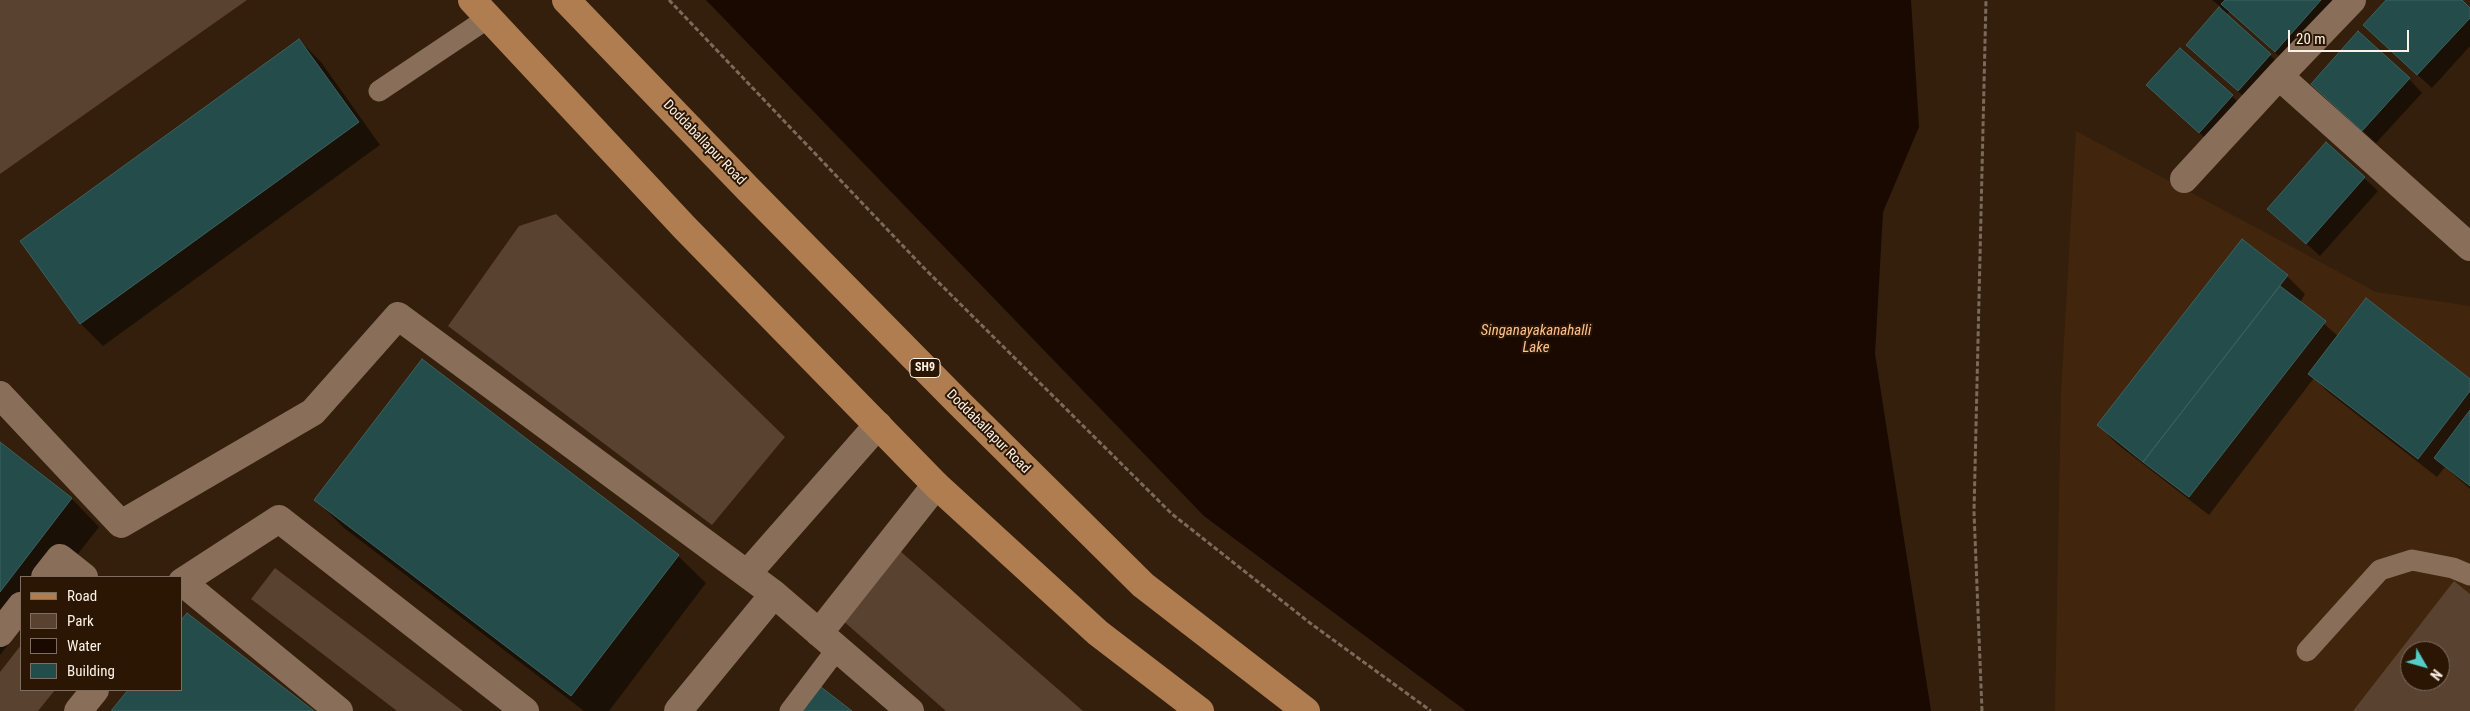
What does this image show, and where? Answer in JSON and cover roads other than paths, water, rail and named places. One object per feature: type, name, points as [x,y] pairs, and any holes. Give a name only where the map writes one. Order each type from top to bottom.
[{"type":"main road","name":"Doddaballapur Road","points":[[566,0],[950,394],[1144,585],[1306,711]]},
{"type":"main road","points":[[480,9],[684,228],[936,485],[1098,634],[1200,711]]},
{"type":"street","points":[[2184,178],[2352,0]]},
{"type":"street","points":[[2279,76],[2470,248]]},
{"type":"street","points":[[0,394],[121,524],[313,412],[398,316],[774,594],[910,711]]},
{"type":"street","points":[[747,574],[878,425]]},
{"type":"street","points":[[828,641],[936,485]]},
{"type":"street","points":[[339,711],[182,583],[279,519],[525,711]]},
{"type":"street","points":[[45,576],[60,558],[83,576]]},
{"type":"street","points":[[678,711],[774,594]]},
{"type":"street","points":[[0,633],[20,607]]},
{"type":"street","points":[[78,711],[94,691]]},
{"type":"lane","points":[[379,91],[480,9]]},
{"type":"lane","points":[[2307,651],[2380,570],[2412,560],[2452,568],[2470,576]]},
{"type":"lane","points":[[790,711],[828,641]]},
{"type":"water","name":"Singanayakanahalli Lake","points":[[706,0],[1911,0],[1919,127],[1883,212],[1875,354],[1931,711],[1466,711],[1204,516]]}]
